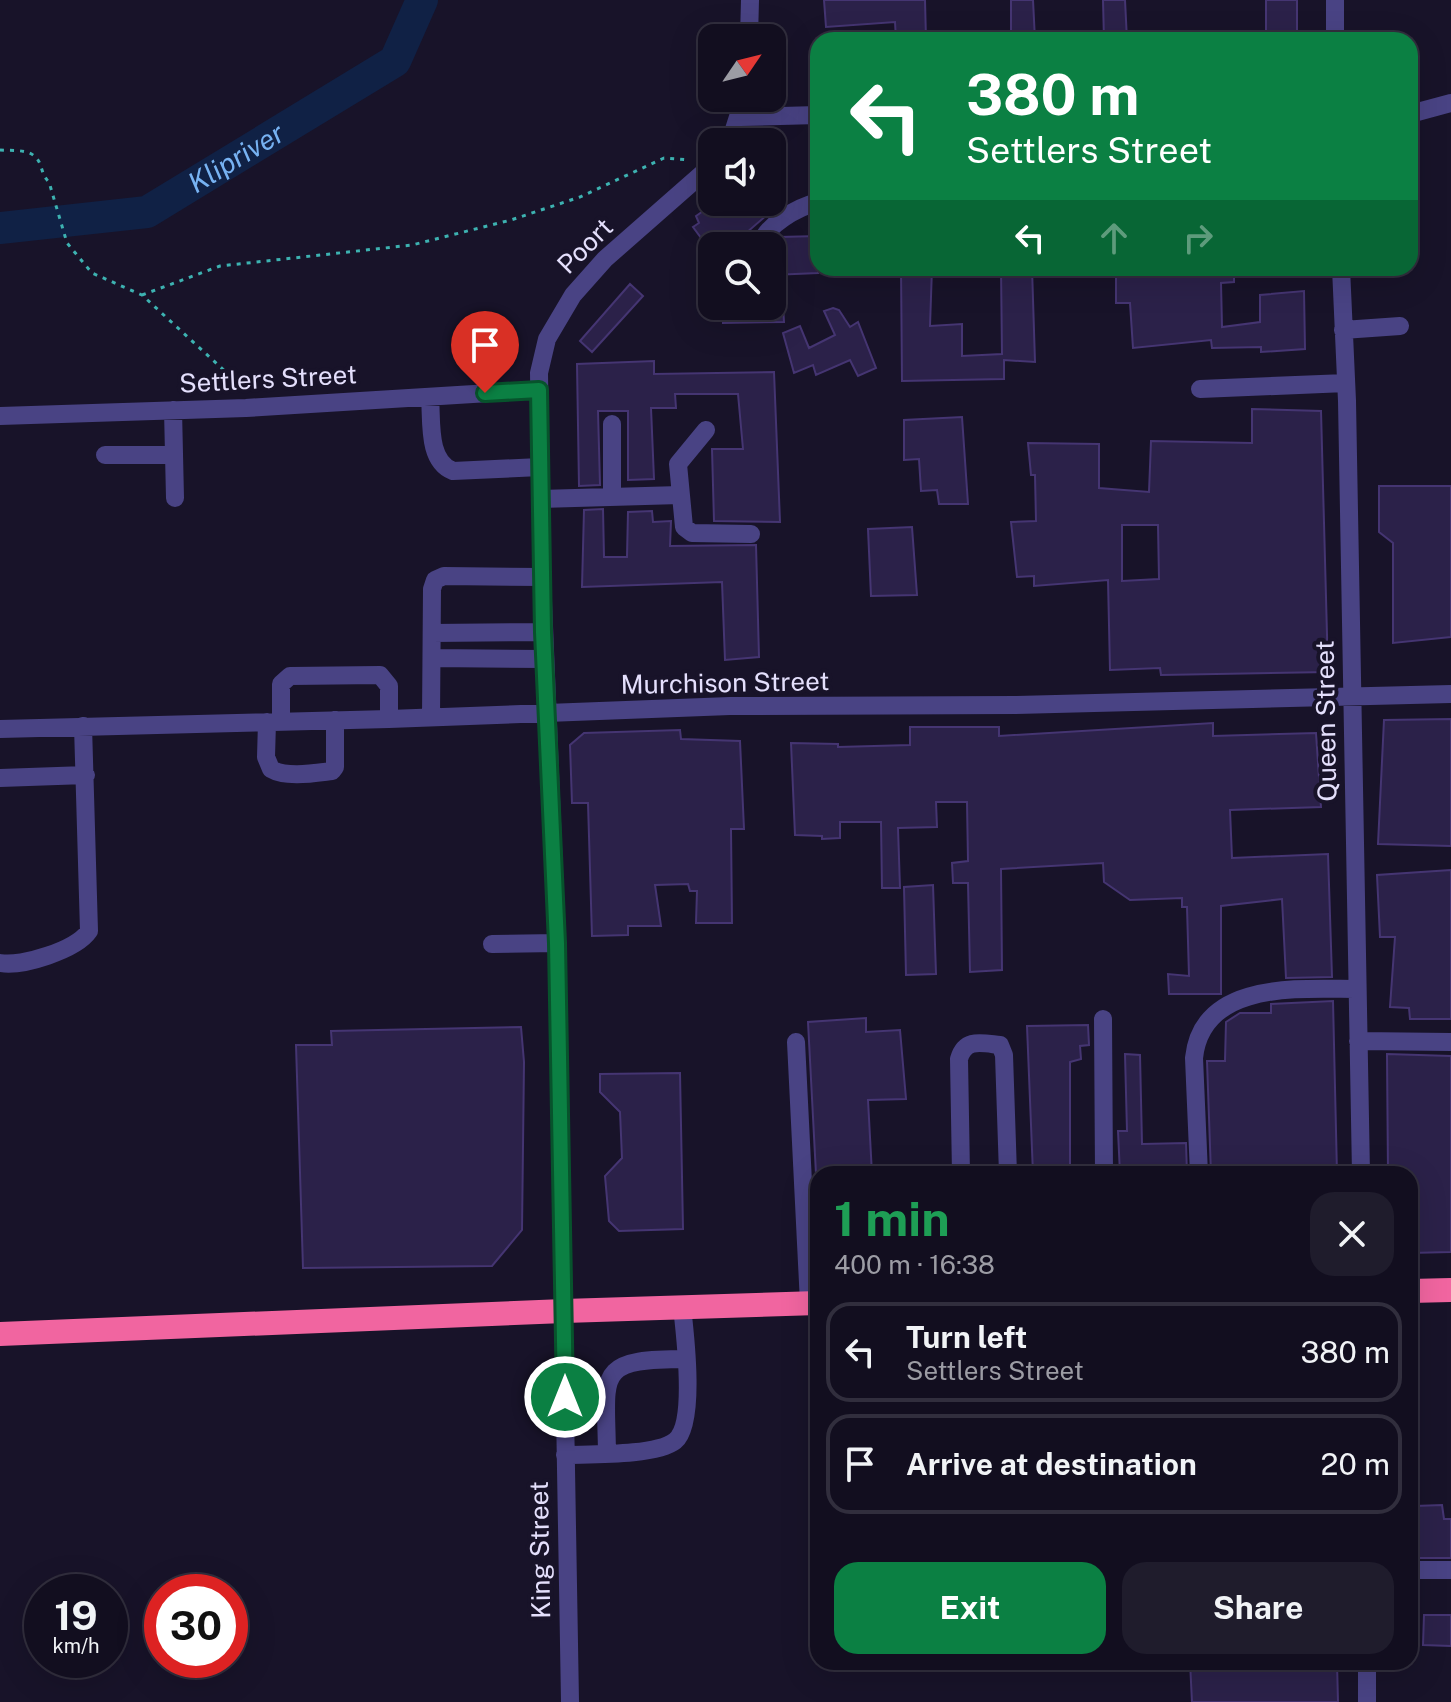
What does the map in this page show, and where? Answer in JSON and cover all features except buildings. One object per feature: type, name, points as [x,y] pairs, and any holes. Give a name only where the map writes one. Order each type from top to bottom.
[{"type":"highway","points":[[1418,1291],[1451,1290]]},
{"type":"highway","points":[[0,1334],[810,1303]]},
{"type":"street","points":[[749,24],[750,0]]},
{"type":"street","points":[[1335,0],[1335,32]]},
{"type":"street","points":[[1418,101],[1451,102]]},
{"type":"street","points":[[1418,112],[1451,102]]},
{"type":"street","points":[[736,128],[741,112]]},
{"type":"street","points":[[740,117],[810,115]]},
{"type":"street","name":"Poort","points":[[539,390],[539,373],[547,339],[573,295],[605,259],[698,171]]},
{"type":"street","points":[[767,232],[810,205]]},
{"type":"street","name":"Queen Street","points":[[1341,276],[1361,1166]]},
{"type":"street","points":[[1343,330],[1400,326]]},
{"type":"street","points":[[1200,389],[1346,383]]},
{"type":"street","name":"Settlers Street","points":[[0,416],[246,408],[539,390]]},
{"type":"street","name":"King Street","points":[[539,390],[543,632],[557,943],[570,1702]]},
{"type":"street","points":[[430,397],[435,454],[444,468],[453,471],[540,467]]},
{"type":"street","points":[[173,410],[175,498]]},
{"type":"street","points":[[612,424],[612,497]]},
{"type":"street","points":[[706,430],[678,464],[684,527],[689,532],[751,534]]},
{"type":"street","points":[[105,455],[174,455]]},
{"type":"street","points":[[540,499],[680,495]]},
{"type":"street","points":[[431,717],[432,589],[437,578],[542,577]]},
{"type":"street","points":[[432,633],[543,632]]},
{"type":"street","points":[[432,658],[544,659]]},
{"type":"street","points":[[335,720],[335,767],[330,772],[278,773],[271,769],[266,757],[281,684],[290,676],[380,675],[389,686],[389,719]]},
{"type":"street","name":"Murchison Street","points":[[0,729],[730,706],[1015,705],[1451,694]]},
{"type":"street","points":[[0,963],[11,965],[32,961],[79,942],[89,931],[83,726]]},
{"type":"street","points":[[0,778],[86,775]]},
{"type":"street","points":[[492,944],[557,943]]},
{"type":"street","points":[[1199,1166],[1194,1058],[1196,1041],[1204,1027],[1236,1001],[1260,992],[1357,989]]},
{"type":"street","points":[[1103,1019],[1104,1166]]},
{"type":"street","points":[[1358,1041],[1451,1042]]},
{"type":"street","points":[[796,1042],[810,1201]]},
{"type":"street","points":[[961,1166],[959,1059],[965,1046],[972,1042],[1000,1045],[1004,1055],[1008,1166]]},
{"type":"street","points":[[565,1455],[637,1452],[673,1443],[680,1435],[688,1406],[682,1307]]},
{"type":"street","points":[[607,1453],[605,1386],[610,1376],[623,1366],[650,1359],[686,1359]]},
{"type":"street","points":[[1418,1570],[1451,1570]]},
{"type":"street","points":[[1367,1670],[1367,1702]]},
{"type":"path","points":[[0,150],[31,152],[38,159],[67,243],[92,273],[142,295],[227,373],[246,408]]},
{"type":"path","points":[[142,295],[220,266],[412,245],[511,220],[580,197],[664,158],[698,162]]},
{"type":"waterway","name":"Klipriver","points":[[0,228],[147,212],[395,61],[422,0]]},
{"type":"route","points":[[485,393],[539,390],[543,632],[557,943],[565,1397]]}]
